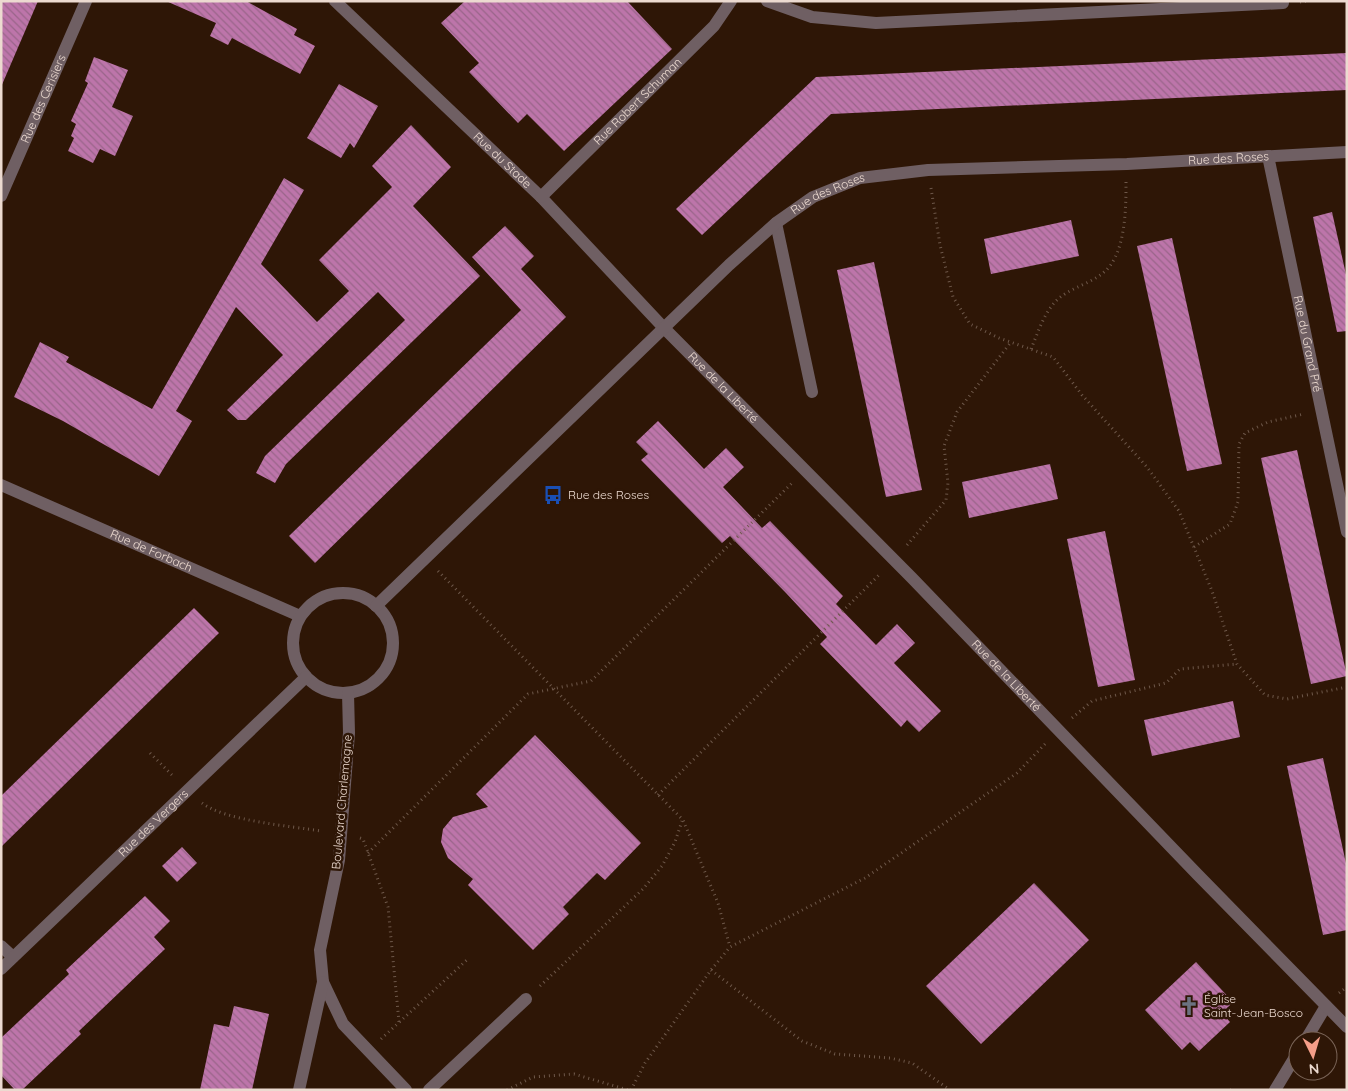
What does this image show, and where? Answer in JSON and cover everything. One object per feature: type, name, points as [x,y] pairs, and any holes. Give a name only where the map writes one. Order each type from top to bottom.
[{"type":"street","name":"Rue des Cerisiers","points":[[1,196],[86,1]]},
{"type":"street","name":"Rue du Stade","points":[[335,1],[541,197],[663,327]]},
{"type":"street","name":"Rue Robert Schuman","points":[[541,197],[714,26],[731,1]]},
{"type":"street","points":[[767,1],[812,17],[876,23],[1283,3]]},
{"type":"street","name":"Rue des Roses","points":[[376,606],[663,327],[776,224],[813,197],[860,178],[928,170],[1127,164],[1347,152]]},
{"type":"street","name":"Rue du Grand Pré","points":[[1268,156],[1347,532]]},
{"type":"street","points":[[776,224],[812,392]]},
{"type":"street","name":"Rue de la Liberté","points":[[663,327],[894,560],[1347,1026]]},
{"type":"street","name":"Rue de Forbach","points":[[1,484],[300,616]]},
{"type":"street","points":[[331,594],[356,594],[376,606],[389,623],[393,644],[386,669],[370,685],[348,693],[324,690],[306,677],[299,668],[293,652],[293,634],[300,616],[314,602],[331,594]]},
{"type":"street","name":"Rue des Vergers","points":[[1,969],[306,677]]},
{"type":"street","name":"Boulevard Charlemagne","points":[[348,693],[349,733],[339,860],[320,950],[323,982],[343,1024],[406,1090]]},
{"type":"street","points":[[1,946],[13,957]]},
{"type":"street","points":[[299,1090],[323,982]]},
{"type":"street","points":[[429,1090],[526,999]]},
{"type":"street","points":[[1311,1031],[1326,1006]]},
{"type":"street","points":[[1275,1090],[1288,1069]]},
{"type":"path","points":[[1031,349],[1051,306],[1069,291],[1104,273],[1116,253],[1126,219],[1127,164]]},
{"type":"path","points":[[928,170],[940,245],[952,297],[970,324],[1011,342],[1053,357],[1082,395],[1147,467],[1178,511],[1194,547],[1237,664],[1265,695],[1287,699],[1347,687]]},
{"type":"path","points":[[658,795],[894,560],[946,500],[948,483],[944,446],[957,412],[1011,342]]},
{"type":"path","points":[[1194,547],[1230,524],[1238,502],[1239,444],[1245,433],[1268,422],[1321,410]]},
{"type":"path","points":[[368,853],[528,694],[591,681],[805,470]]},
{"type":"path","points":[[425,558],[683,820],[718,903],[730,947]]},
{"type":"path","points":[[507,1090],[533,1077],[574,1074],[630,1090],[645,1063],[711,970],[730,947],[865,878],[1017,773],[1058,730],[1092,701],[1166,683],[1180,669],[1237,664]]},
{"type":"path","points":[[150,753],[187,791],[212,810],[363,839],[388,907],[399,1022]]},
{"type":"path","points":[[526,999],[643,890],[662,866],[675,842],[683,820]]},
{"type":"path","points":[[368,1051],[469,958]]},
{"type":"path","points":[[711,970],[802,1041],[834,1054],[890,1058],[912,1063],[950,1090]]},
{"type":"building","points":[[1,1],[38,1],[1,87]]},
{"type":"building","points":[[166,1],[246,1],[297,29],[294,35],[315,46],[300,74],[232,38],[228,45],[210,36],[216,23]]},
{"type":"building","points":[[465,1],[627,1],[672,49],[564,151],[527,114],[518,123],[469,72],[479,63],[441,23]]},
{"type":"building","points":[[1347,53],[1347,90],[831,114],[702,235],[676,209],[816,77]]},
{"type":"building","points":[[94,57],[128,70],[112,107],[133,116],[115,156],[100,149],[93,163],[68,151],[74,138],[71,136],[76,124],[71,121],[88,83],[85,81]]},
{"type":"building","points":[[339,84],[378,106],[354,148],[350,143],[341,158],[307,138]]},
{"type":"building","points":[[411,125],[451,167],[413,206],[480,276],[286,464],[275,483],[256,473],[265,456],[405,320],[378,292],[246,420],[238,420],[227,410],[283,355],[236,307],[176,411],[192,421],[159,476],[63,421],[14,397],[40,342],[69,357],[66,362],[152,409],[284,178],[304,190],[261,264],[317,322],[349,291],[319,260],[392,187],[372,166]]},
{"type":"building","points":[[1332,212],[1347,279],[1347,331],[1337,332],[1313,217]]},
{"type":"building","points":[[1071,220],[1079,256],[991,274],[984,239]]},
{"type":"building","points":[[505,226],[534,256],[521,269],[566,317],[315,563],[289,536],[521,310],[472,257]]},
{"type":"building","points":[[1172,238],[1222,464],[1187,471],[1137,246]]},
{"type":"building","points":[[874,262],[922,490],[886,497],[837,270]]},
{"type":"building","points":[[658,421],[704,469],[726,448],[744,467],[723,487],[762,528],[770,521],[843,596],[836,604],[876,645],[897,624],[915,643],[894,663],[941,711],[919,732],[907,720],[901,727],[820,644],[827,637],[786,593],[730,536],[722,543],[641,460],[648,454],[636,442]]},
{"type":"building","points":[[1297,450],[1347,676],[1311,684],[1261,458]]},
{"type":"building","points":[[1050,464],[1058,499],[969,518],[962,482]]},
{"type":"building","points":[[1105,531],[1135,680],[1098,687],[1067,539]]},
{"type":"building","points":[[194,608],[219,633],[1,847],[1,796]]},
{"type":"building","points":[[1233,701],[1240,737],[1152,756],[1144,720]]},
{"type":"building","points":[[535,735],[641,843],[605,880],[597,873],[563,907],[569,914],[533,950],[468,885],[473,879],[448,858],[441,842],[443,829],[453,817],[488,807],[476,794]]},
{"type":"building","points":[[1323,758],[1347,868],[1347,930],[1323,935],[1287,766]]},
{"type":"building","points":[[182,847],[197,863],[177,882],[162,866]]},
{"type":"building","points":[[1034,883],[1089,940],[981,1044],[926,986]]},
{"type":"building","points":[[145,896],[170,921],[154,937],[165,949],[79,1031],[81,1034],[22,1090],[15,1090],[1,1075],[1,1038],[69,974],[66,970]]},
{"type":"building","name":"Église Saint-Jean-Bosco","points":[[1196,962],[1233,1002],[1222,1013],[1230,1022],[1199,1051],[1190,1042],[1182,1050],[1145,1010]]},
{"type":"building","points":[[234,1006],[269,1014],[252,1090],[200,1090],[214,1024],[229,1027]]},
{"type":"place","name":"Rue des Roses","points":[[553,495]]},
{"type":"place","name":"Église Saint-Jean-Bosco","points":[[1189,1006]]}]
